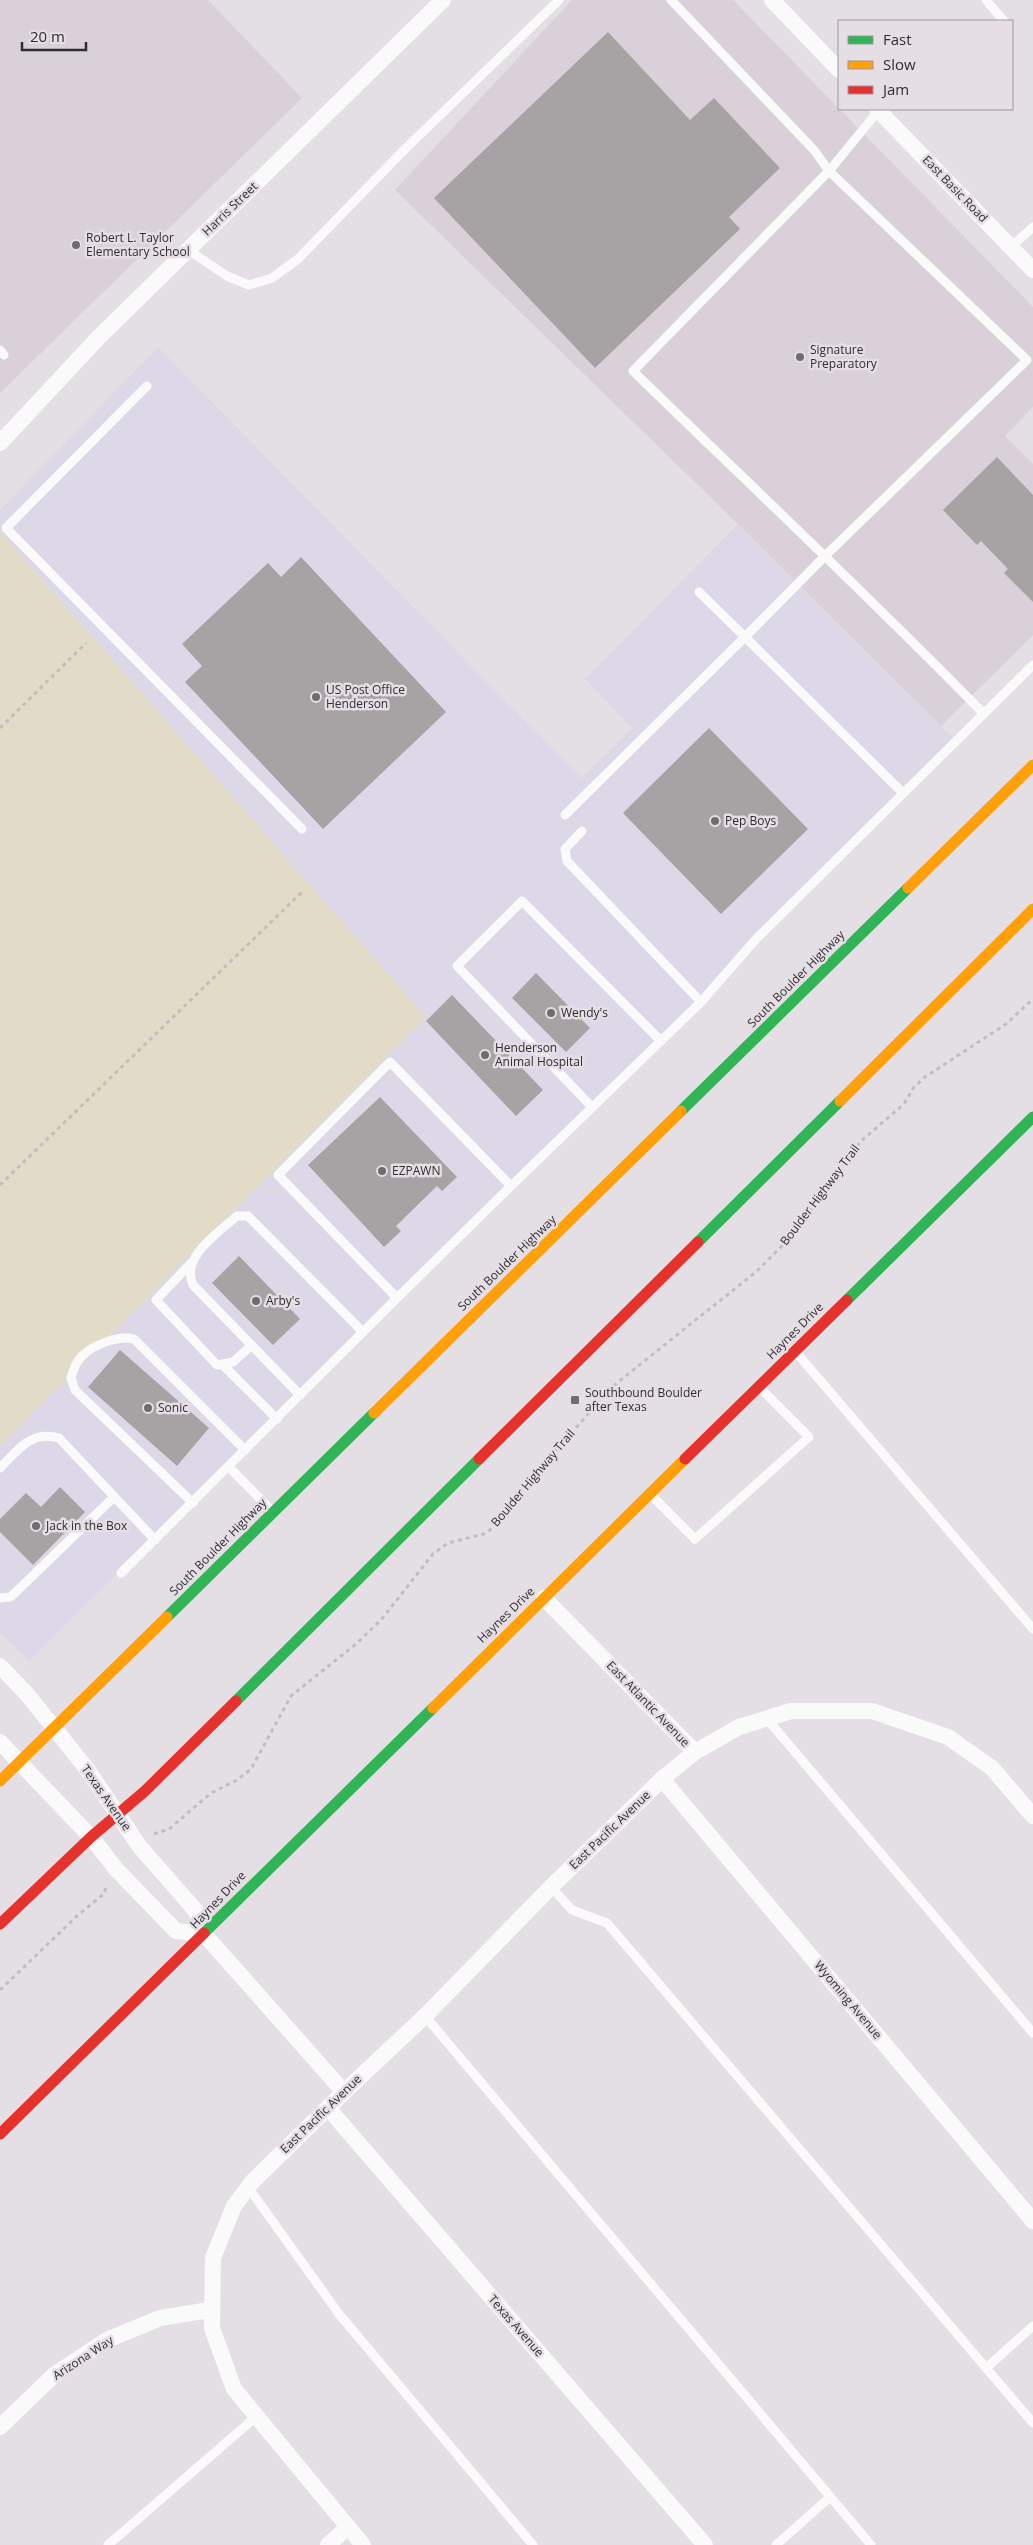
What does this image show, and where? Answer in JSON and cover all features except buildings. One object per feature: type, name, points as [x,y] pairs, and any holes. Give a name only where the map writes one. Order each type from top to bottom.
[{"type":"main road","name":"South Boulder Highway","points":[[0,1781],[1033,765]]},
{"type":"main road","points":[[0,1924],[91,1837],[145,1790],[1033,909]]},
{"type":"main road","name":"Haynes Drive","points":[[0,2134],[1033,1117]]},
{"type":"street","name":"Harris Street","points":[[0,443],[99,337],[443,0]]},
{"type":"street","points":[[772,0],[838,69]]},
{"type":"street","name":"East Basic Road","points":[[878,110],[1033,270]]},
{"type":"street","name":"East Atlantic Avenue","points":[[544,1598],[695,1752],[739,1727],[791,1711],[872,1711],[948,1737],[992,1768],[1033,1816]]},
{"type":"street","name":"Texas Avenue","points":[[0,1666],[26,1693],[87,1768],[140,1847],[196,1911],[204,1934],[344,2092]]},
{"type":"street","points":[[0,1742],[91,1837],[116,1869],[176,1931],[204,1934]]},
{"type":"street","name":"East Pacific Avenue","points":[[364,2545],[234,2388],[212,2328],[210,2310],[213,2258],[234,2206],[248,2187],[344,2092],[425,2016],[551,1887],[662,1778],[695,1752]]},
{"type":"street","name":"Wyoming Avenue","points":[[662,1778],[1033,2221]]},
{"type":"street","name":"Texas Avenue","points":[[328,2108],[705,2545]]},
{"type":"street","name":"Arizona Way","points":[[0,2427],[54,2375],[107,2340],[160,2318],[210,2310]]},
{"type":"street","points":[[328,2545],[348,2527]]},
{"type":"lane","points":[[188,250],[227,276],[249,286],[272,278],[298,259],[404,150],[559,0]]},
{"type":"lane","points":[[565,815],[745,638],[824,557],[1030,357],[829,172],[814,150],[672,0]]},
{"type":"lane","points":[[986,0],[1003,20]]},
{"type":"lane","points":[[878,110],[829,172],[633,371],[984,714]]},
{"type":"lane","points":[[1011,247],[1033,227]]},
{"type":"lane","points":[[147,386],[6,528],[302,829]]},
{"type":"lane","points":[[699,592],[903,793]]},
{"type":"lane","points":[[121,1574],[591,1106],[701,1002],[756,939],[1033,665]]},
{"type":"lane","points":[[582,831],[565,850],[567,861],[701,1002]]},
{"type":"lane","points":[[591,1106],[457,966],[522,901],[660,1040]]},
{"type":"lane","points":[[397,1298],[278,1175],[390,1062],[511,1186]]},
{"type":"lane","points":[[252,1345],[233,1362],[216,1365],[156,1300],[196,1254],[237,1216],[248,1216],[363,1332]]},
{"type":"lane","points":[[191,1262],[190,1278],[194,1286],[300,1395]]},
{"type":"lane","points":[[192,1503],[75,1390],[71,1378],[82,1356],[94,1348],[119,1338],[134,1339],[245,1450]]},
{"type":"lane","points":[[795,1351],[1033,1629]]},
{"type":"lane","points":[[223,1365],[276,1419]]},
{"type":"lane","points":[[650,1494],[695,1539],[809,1437],[759,1386]]},
{"type":"lane","points":[[0,1468],[28,1440],[35,1437],[51,1436],[59,1438],[155,1540]]},
{"type":"lane","points":[[229,1467],[273,1512]]},
{"type":"lane","points":[[0,1598],[10,1597],[16,1592],[114,1497]]},
{"type":"lane","points":[[767,1719],[1033,2033]]},
{"type":"lane","points":[[551,1887],[572,1910],[607,1923],[1033,2423]]},
{"type":"lane","points":[[425,2016],[871,2545]]},
{"type":"lane","points":[[248,2187],[340,2314],[533,2545]]},
{"type":"lane","points":[[986,2368],[1033,2326]]},
{"type":"lane","points":[[108,2545],[257,2416]]},
{"type":"lane","points":[[776,2545],[830,2496]]},
{"type":"path","points":[[0,728],[86,643]]},
{"type":"path","points":[[0,1185],[302,892]]},
{"type":"path","name":"Boulder Highway Trail","points":[[140,1847],[155,1832],[169,1829],[210,1793],[251,1770],[291,1696],[356,1644],[381,1620],[433,1554],[448,1543],[484,1534],[494,1527],[535,1474],[612,1387],[737,1288],[787,1240],[861,1141],[904,1104],[914,1087],[925,1077],[1006,1024],[1033,998]]},
{"type":"path","points":[[0,1990],[78,1915],[105,1893],[107,1877],[116,1869]]},
{"type":"shaded area","name":"Robert L. Taylor Elementary School","points":[[0,0],[208,0],[302,98],[0,393]]},
{"type":"shaded area","name":"Signature Preparatory","points":[[572,0],[733,0],[838,107],[838,110],[840,110],[1033,307],[1033,407],[1005,436],[1033,464],[1033,635],[941,726],[738,524],[395,190]]},
{"type":"shaded area","points":[[158,347],[581,778],[632,728],[585,679],[738,524],[957,742],[29,1661],[0,1633],[0,1446],[426,1017],[0,532],[0,510]]},
{"type":"sand","points":[[0,532],[426,1017],[0,1446]]},
{"type":"traffic: fast","points":[[681,1111],[908,888]]},
{"type":"traffic: fast","points":[[698,1242],[840,1101]]},
{"type":"traffic: fast","points":[[847,1300],[1033,1117]]},
{"type":"traffic: fast","points":[[167,1617],[374,1413]]},
{"type":"traffic: fast","points":[[236,1701],[479,1459]]},
{"type":"traffic: fast","points":[[204,1933],[433,1708]]},
{"type":"traffic: slow","points":[[908,888],[1033,765]]},
{"type":"traffic: slow","points":[[840,1101],[1033,909]]},
{"type":"traffic: slow","points":[[374,1413],[681,1111]]},
{"type":"traffic: slow","points":[[433,1708],[685,1459]]},
{"type":"traffic: slow","points":[[0,1781],[167,1617]]},
{"type":"traffic: jam","points":[[479,1459],[698,1242]]},
{"type":"traffic: jam","points":[[685,1459],[847,1300]]},
{"type":"traffic: jam","points":[[0,1924],[91,1837],[145,1791],[236,1701]]},
{"type":"traffic: jam","points":[[0,2134],[204,1933]]},
{"type":"place","name":"Robert L. Taylor Elementary School","points":[[76,245]]},
{"type":"place","name":"Signature Preparatory","points":[[800,357]]},
{"type":"place","name":"US Post Office Henderson","points":[[316,697]]},
{"type":"place","name":"Pep Boys","points":[[715,821]]},
{"type":"place","name":"Wendy's","points":[[551,1013]]},
{"type":"place","name":"Henderson Animal Hospital","points":[[485,1055]]},
{"type":"place","name":"EZPAWN","points":[[382,1171]]},
{"type":"place","name":"Arby's","points":[[256,1301]]},
{"type":"place","name":"Southbound Boulder after Texas","points":[[575,1400]]},
{"type":"place","name":"Sonic","points":[[148,1408]]},
{"type":"place","name":"Jack in the Box","points":[[36,1526]]}]
